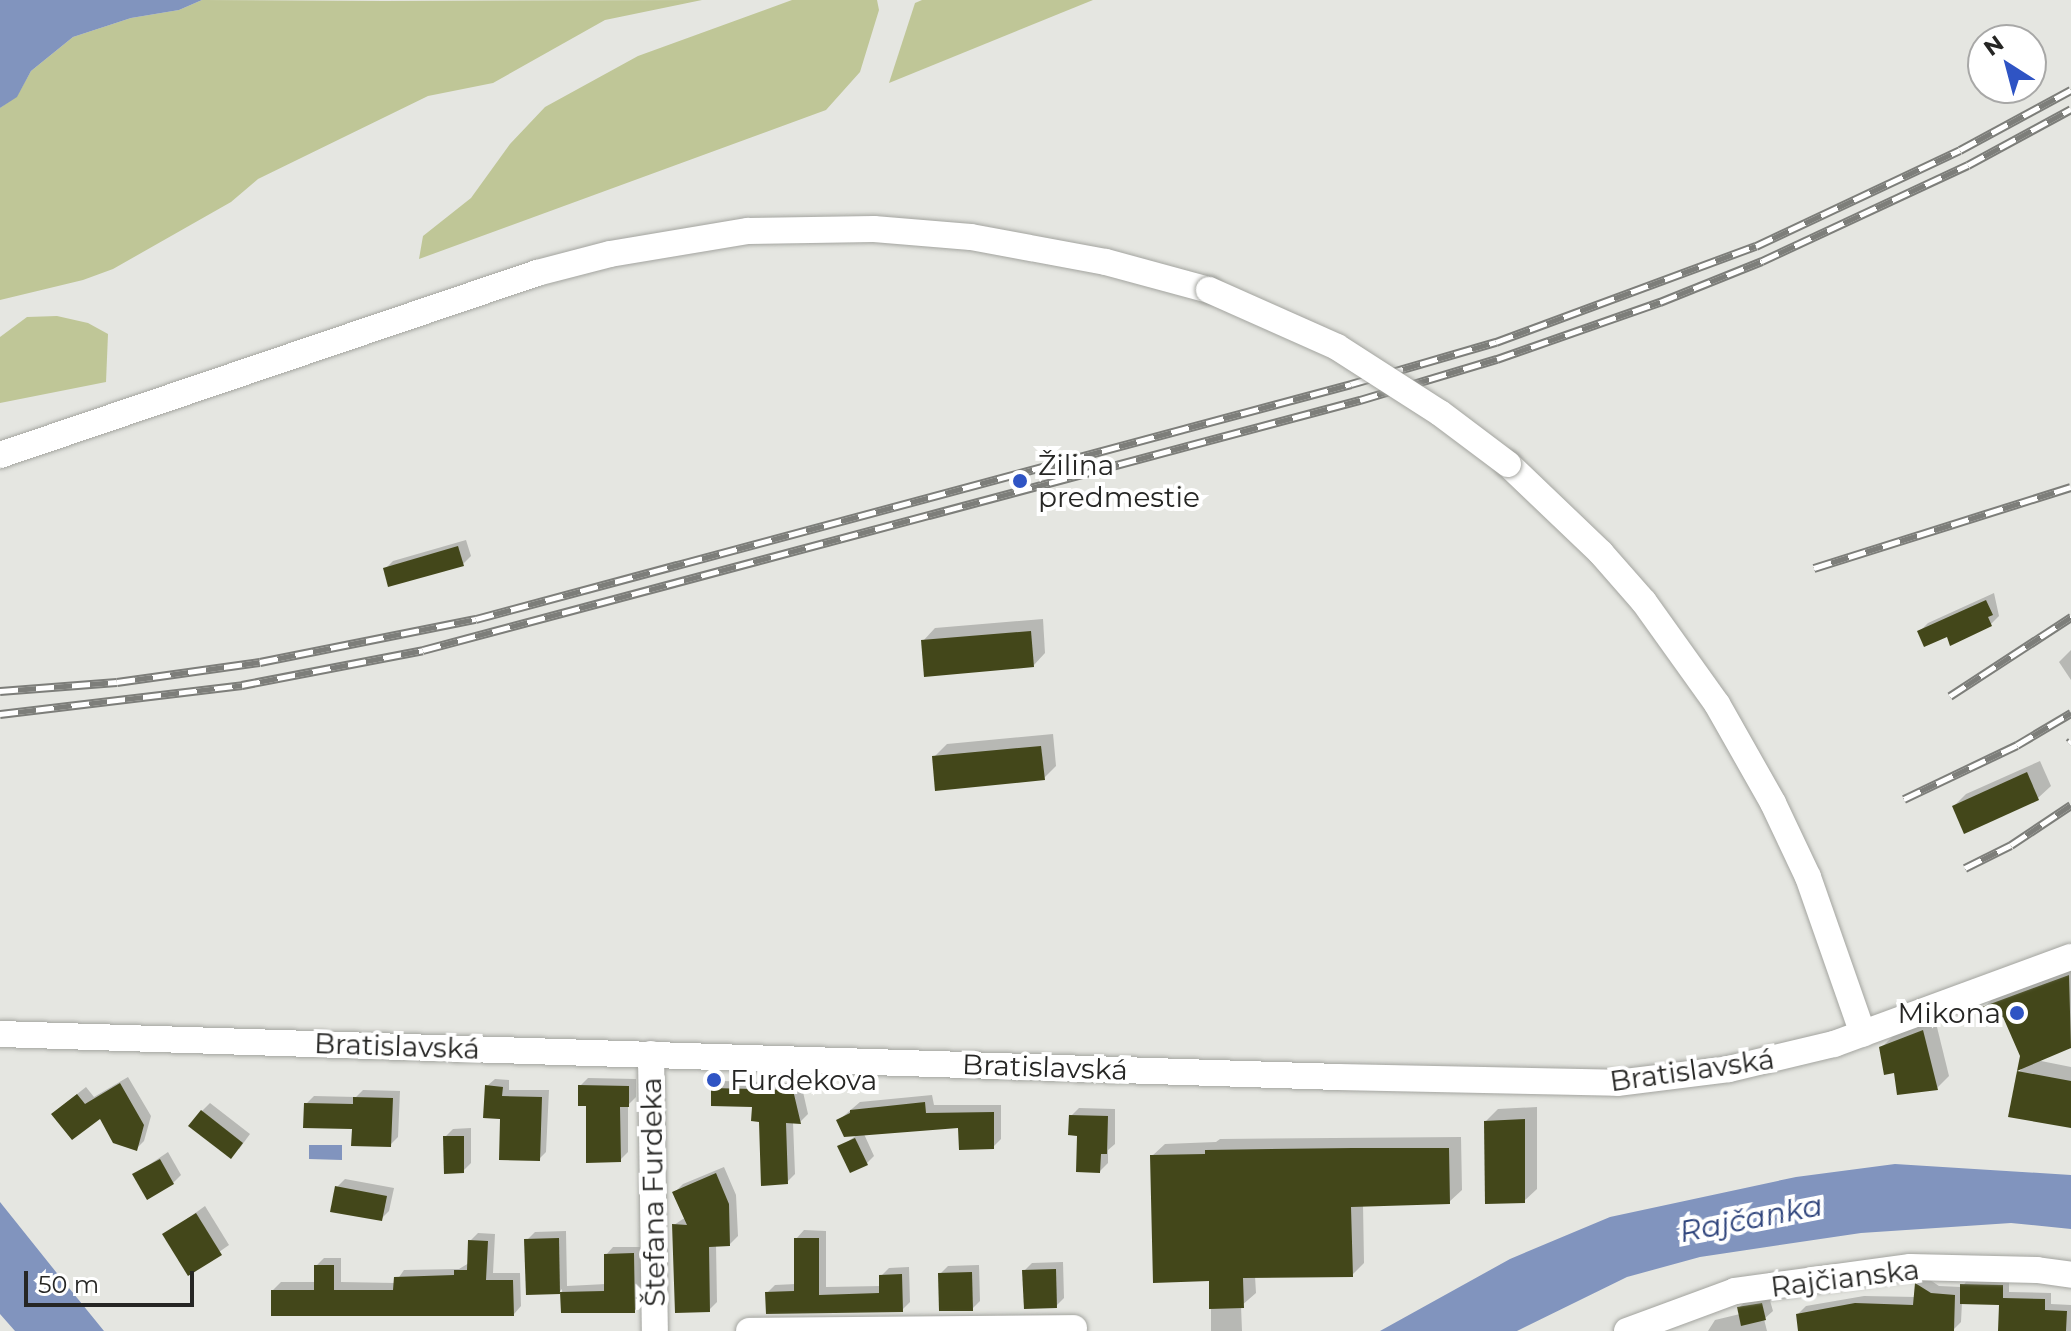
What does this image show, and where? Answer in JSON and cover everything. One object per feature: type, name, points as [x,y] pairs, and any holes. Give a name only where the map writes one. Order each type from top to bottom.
[{"type":"street","points":[[0,455],[537,273],[610,254],[748,231],[874,229],[971,237],[1106,262],[1209,290],[1337,347],[1440,413],[1508,464],[1610,563],[1684,654],[1717,704],[1773,803],[1808,877],[1863,1034]]},
{"type":"street","name":"Bratislavská","points":[[0,1034],[1562,1084],[1617,1083],[1729,1069],[1863,1034],[2071,957]]},
{"type":"street","name":"Štefana Furdeka","points":[[651,1054],[655,1331]]},
{"type":"street","name":"Rajčianska","points":[[1627,1331],[1735,1291],[1910,1267],[2037,1270],[2071,1275]]},
{"type":"street","points":[[749,1331],[1074,1328]]},
{"type":"green space","points":[[202,0],[702,0],[605,20],[493,83],[428,96],[258,179],[231,202],[113,269],[83,280],[0,300],[0,108],[17,96],[31,71],[73,37],[131,18],[179,10]]},
{"type":"green space","points":[[792,0],[877,0],[879,10],[860,72],[826,110],[419,259],[423,236],[471,198],[510,144],[545,107],[638,56]]},
{"type":"green space","points":[[922,0],[1093,0],[889,83],[915,3]]},
{"type":"green space","points":[[57,316],[88,323],[108,334],[106,382],[0,403],[0,337],[27,317]]},
{"type":"water","points":[[0,0],[202,0],[179,10],[131,18],[73,37],[31,71],[17,97],[0,108]]},
{"type":"water","points":[[309,1145],[342,1145],[342,1160],[309,1159]]},
{"type":"water","name":"Rajčanka","points":[[1895,1164],[2071,1175],[2071,1229],[2011,1223],[1861,1233],[1700,1257],[1627,1277],[1517,1331],[1380,1331],[1510,1259],[1610,1217],[1796,1177]]},
{"type":"water","points":[[0,1202],[104,1331],[15,1331],[0,1314]]},
{"type":"building","points":[[458,546],[464,566],[388,587],[383,568]]},
{"type":"building","points":[[1986,600],[1993,615],[1988,617],[1992,626],[1950,646],[1947,637],[1924,647],[1917,631]]},
{"type":"building","points":[[1031,631],[1034,667],[924,677],[921,640]]},
{"type":"building","points":[[1041,746],[1045,780],[935,791],[932,756]]},
{"type":"building","points":[[2027,772],[2039,800],[1964,834],[1952,806]]},
{"type":"building","points":[[2069,975],[2071,1048],[2017,1071],[2020,1056],[2003,1017],[1989,1023],[1982,1007]]},
{"type":"building","points":[[1923,1030],[1938,1090],[1897,1095],[1894,1073],[1884,1075],[1879,1047]]},
{"type":"building","points":[[2017,1071],[2071,1081],[2071,1128],[2008,1117]]},
{"type":"building","points":[[120,1083],[144,1125],[137,1151],[113,1143],[100,1119],[72,1140],[51,1114],[77,1094],[85,1104]]},
{"type":"building","points":[[485,1085],[503,1087],[502,1096],[542,1097],[540,1161],[499,1160],[500,1119],[483,1118]]},
{"type":"building","points":[[578,1085],[629,1086],[629,1107],[620,1107],[621,1162],[586,1163],[586,1106],[578,1106]]},
{"type":"building","points":[[711,1088],[793,1090],[801,1124],[786,1123],[788,1184],[761,1186],[759,1122],[751,1121],[752,1107],[711,1106]]},
{"type":"building","points":[[353,1097],[393,1098],[391,1147],[351,1146],[352,1129],[303,1128],[304,1103],[353,1104]]},
{"type":"building","points":[[925,1102],[926,1113],[994,1112],[994,1149],[959,1150],[958,1128],[844,1137],[836,1120],[850,1113],[850,1110]]},
{"type":"building","points":[[201,1110],[243,1143],[231,1159],[188,1126]]},
{"type":"building","points":[[1069,1115],[1108,1116],[1107,1154],[1101,1154],[1100,1173],[1076,1172],[1077,1136],[1068,1135]]},
{"type":"building","points":[[1525,1119],[1525,1203],[1485,1204],[1484,1121]]},
{"type":"building","points":[[443,1136],[464,1136],[464,1173],[444,1174]]},
{"type":"building","points":[[855,1138],[868,1165],[850,1173],[837,1146]]},
{"type":"building","points":[[1449,1148],[1450,1204],[1351,1207],[1353,1277],[1243,1278],[1244,1308],[1209,1309],[1209,1281],[1153,1283],[1150,1155],[1205,1154],[1205,1150]]},
{"type":"building","points":[[160,1159],[174,1184],[147,1200],[132,1174]]},
{"type":"building","points":[[716,1173],[729,1204],[730,1246],[709,1247],[710,1312],[675,1313],[672,1224],[687,1225],[672,1192]]},
{"type":"building","points":[[335,1186],[387,1196],[382,1221],[330,1212]]},
{"type":"building","points":[[196,1213],[222,1255],[188,1276],[162,1234]]},
{"type":"building","points":[[559,1238],[560,1294],[526,1295],[524,1239]]},
{"type":"building","points":[[794,1238],[819,1238],[819,1295],[879,1293],[879,1275],[902,1274],[903,1312],[766,1314],[765,1292],[794,1291]]},
{"type":"building","points":[[468,1240],[488,1241],[486,1280],[513,1280],[514,1316],[271,1316],[271,1290],[314,1290],[314,1265],[334,1265],[334,1290],[393,1290],[394,1277],[454,1275],[454,1270],[467,1270]]},
{"type":"building","points":[[634,1253],[635,1313],[561,1313],[560,1292],[604,1291],[604,1254]]},
{"type":"building","points":[[1056,1269],[1057,1308],[1024,1309],[1022,1270]]},
{"type":"building","points":[[972,1272],[973,1311],[939,1311],[938,1273]]},
{"type":"building","points":[[1915,1283],[1931,1293],[1955,1295],[1954,1331],[1798,1331],[1796,1314],[1855,1303],[1913,1305]]},
{"type":"building","points":[[1960,1284],[2003,1285],[2003,1298],[2045,1299],[2045,1310],[2067,1311],[2066,1331],[1998,1331],[1999,1305],[1960,1304]]},
{"type":"building","points":[[1762,1303],[1766,1320],[1741,1326],[1737,1307]]},
{"type":"railway","points":[[0,691],[117,682],[260,662],[476,619],[1351,384],[1496,342],[1756,246],[1960,150],[2071,90]]},
{"type":"railway","points":[[0,714],[242,685],[423,650],[1360,400],[1497,359],[1660,302],[1762,261],[1968,165],[2071,109]]},
{"type":"railway","points":[[1814,568],[2071,487]]},
{"type":"railway","points":[[1950,696],[2071,617]]},
{"type":"railway","points":[[1904,799],[2017,745],[2071,713]]},
{"type":"railway","points":[[1965,868],[2011,845],[2071,805]]},
{"type":"place","name":"Žilina predmestie","points":[[1020,481]]},
{"type":"place","name":"Mikona","points":[[2017,1013]]},
{"type":"place","name":"Furdekova","points":[[714,1080]]}]
